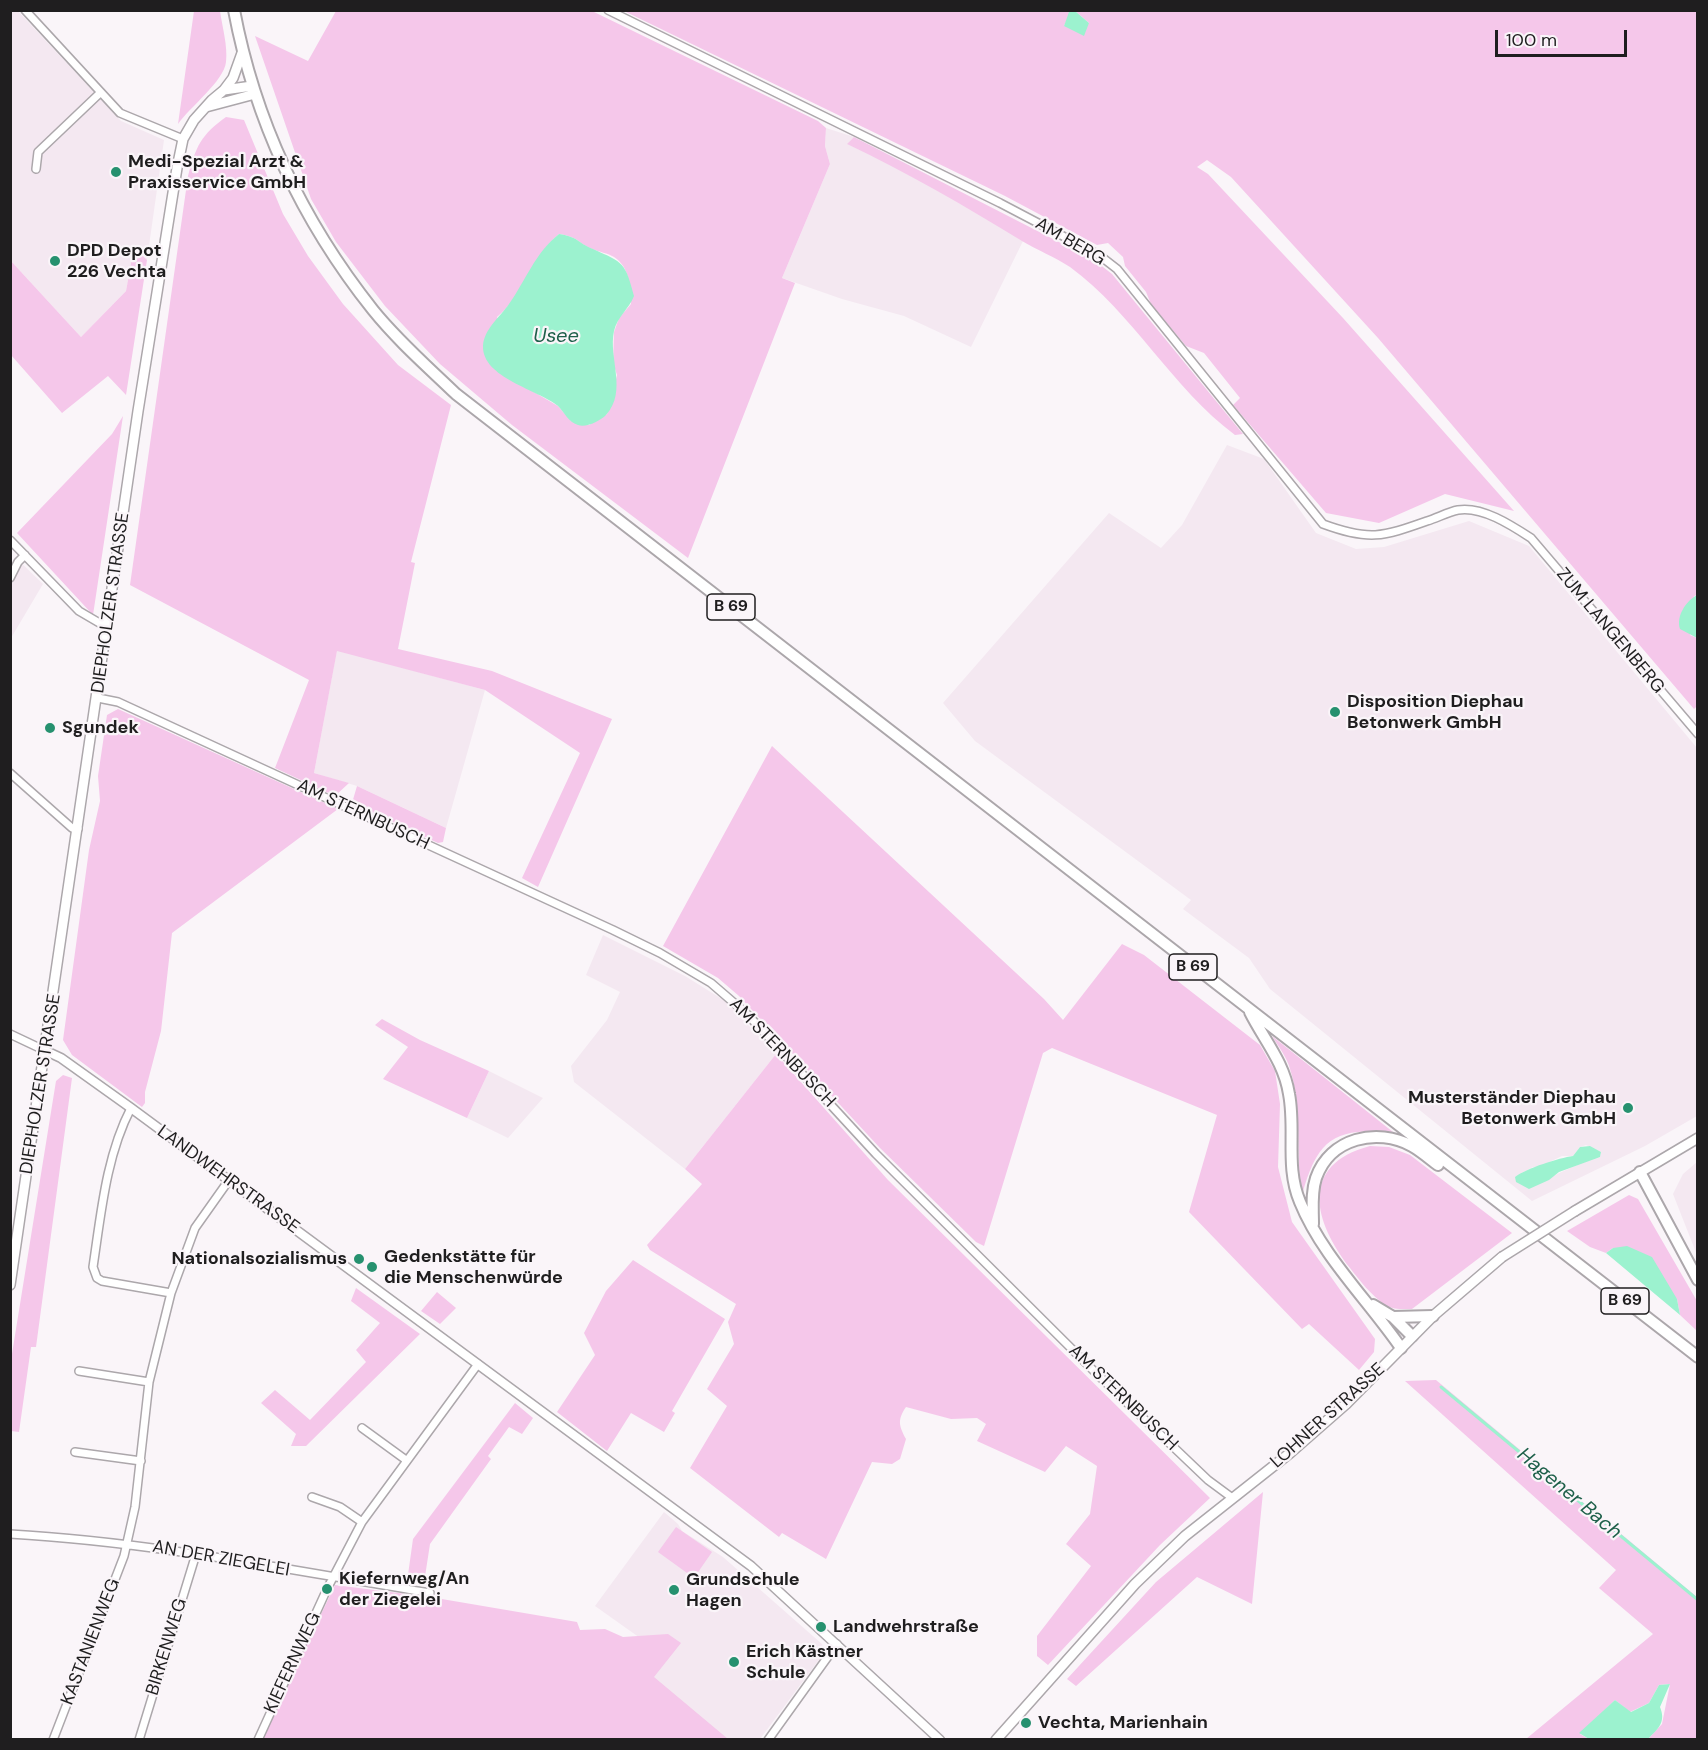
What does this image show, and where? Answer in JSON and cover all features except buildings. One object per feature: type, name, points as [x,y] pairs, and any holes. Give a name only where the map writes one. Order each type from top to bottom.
[{"type":"main road","name":"B 69","points":[[234,10],[242,53],[253,90],[277,153],[308,216],[344,271],[374,311],[402,342],[456,394],[1248,1010],[1698,1356]]},
{"type":"main road","name":"DIEPHOLZER STRASSE","points":[[10,1285],[98,698],[138,411],[183,139],[206,107],[224,90],[232,78],[242,53]]},
{"type":"main road","points":[[224,90],[253,90]]},
{"type":"main road","points":[[206,107],[253,90]]},
{"type":"main road","points":[[1248,1010],[1274,1051],[1286,1079],[1291,1109],[1294,1182],[1300,1203],[1336,1261],[1401,1348]]},
{"type":"main road","points":[[1313,1226],[1312,1197],[1316,1177],[1334,1152],[1353,1140],[1373,1136],[1398,1140],[1413,1146],[1444,1170],[1463,1176]]},
{"type":"main road","name":"LOHNER STRASSE","points":[[996,1740],[1135,1584],[1185,1536],[1231,1497],[1290,1453],[1346,1404],[1433,1316],[1502,1257],[1698,1138]]},
{"type":"main road","points":[[1640,1172],[1698,1280]]},
{"type":"main road","points":[[1368,1301],[1393,1317],[1412,1336]]},
{"type":"main road","points":[[1393,1317],[1433,1316]]},
{"type":"street","points":[[25,10],[100,93],[128,118],[183,139]]},
{"type":"street","name":"AM BERG","points":[[608,10],[990,198],[1099,255],[1117,269],[1323,524],[1350,534],[1389,536],[1459,510],[1489,515],[1520,531]]},
{"type":"street","points":[[36,169],[38,152],[100,93]]},
{"type":"street","name":"ZUM LANGENBERG","points":[[1520,531],[1531,538],[1698,734]]},
{"type":"street","points":[[10,540],[79,611],[108,628]]},
{"type":"street","points":[[10,578],[18,562],[25,555]]},
{"type":"street","name":"AM STERNBUSCH","points":[[98,698],[118,702],[613,930],[660,952],[711,983],[748,1015],[876,1154],[1099,1376],[1208,1480],[1231,1497]]},
{"type":"street","points":[[10,773],[72,828],[78,829]]},
{"type":"street","points":[[10,1034],[46,1051]]},
{"type":"street","name":"LANDWEHRSTRASSE","points":[[46,1051],[61,1058],[131,1108],[751,1566],[940,1740]]},
{"type":"street","points":[[131,1108],[122,1126],[105,1192],[94,1272],[97,1278],[108,1283],[171,1293]]},
{"type":"street","name":"KASTANIENWEG","points":[[53,1740],[127,1543],[135,1507],[149,1382],[171,1293],[195,1228],[229,1180]]},
{"type":"street","name":"KIEFERNWEG","points":[[258,1740],[333,1578],[362,1522],[478,1364]]},
{"type":"street","points":[[79,1371],[149,1382]]},
{"type":"street","points":[[362,1428],[406,1460]]},
{"type":"street","points":[[75,1452],[141,1461]]},
{"type":"street","points":[[312,1497],[340,1507],[362,1522]]},
{"type":"street","name":"AN DER ZIEGELEI","points":[[10,1534],[127,1543],[430,1593]]},
{"type":"street","name":"BIRKENWEG","points":[[139,1740],[196,1554]]},
{"type":"street","points":[[768,1740],[837,1644]]},
{"type":"shaded area","points":[[17,10],[121,121],[164,140],[147,260],[134,247],[126,291],[81,337],[11,261],[10,11]]},
{"type":"shaded area","points":[[194,11],[220,11],[226,43],[226,62],[213,85],[178,124]]},
{"type":"shaded area","points":[[336,11],[592,11],[818,121],[826,128],[825,146],[830,164],[782,278],[795,283],[688,558],[512,425],[440,364],[385,306],[336,242],[311,199],[255,36],[308,61]],"holes":[[[559,234],[566,235],[592,249],[614,257],[623,266],[629,285],[631,304],[619,318],[614,332],[613,363],[617,375],[607,414],[589,425],[571,421],[558,406],[527,388],[497,317],[514,298],[549,243]]]},
{"type":"shaded area","points":[[624,11],[1071,11],[1064,26],[1089,23],[1075,11],[1697,11],[1698,595],[1694,596],[1690,635],[1697,638],[1697,706],[1694,709],[1378,338],[1231,177],[1207,160],[1197,167],[1208,174],[1343,318],[1514,511],[1445,494],[1379,523],[1326,513],[1233,405],[1240,398],[1204,353],[1186,346],[1151,304],[1146,292],[1125,266],[1123,257],[1108,243],[1097,245],[1005,196]]},
{"type":"shaded area","points":[[226,117],[244,120],[283,214],[308,256],[343,304],[398,365],[451,405],[411,562],[415,563],[398,649],[492,671],[612,719],[538,887],[522,878],[580,753],[485,690],[337,651],[314,773],[349,783],[335,796],[275,768],[309,680],[130,585],[188,176],[201,142]]},
{"type":"shaded area","points":[[826,128],[854,137],[848,144],[902,170],[973,209],[1023,241],[971,347],[904,316],[842,299],[782,278],[830,164],[825,146]]},
{"type":"shaded area","points":[[854,137],[1094,260],[1112,274],[1243,434],[1235,435],[1212,416],[1114,306],[1070,267],[936,190],[847,144]]},
{"type":"shaded area","points":[[134,247],[147,260],[126,395],[108,376],[62,413],[11,355],[11,261],[81,337],[126,291]]},
{"type":"shaded area","points":[[123,416],[93,615],[17,533],[112,434]]},
{"type":"shaded area","points":[[1227,445],[1264,459],[1316,533],[1356,549],[1384,547],[1469,521],[1529,546],[1697,748],[1697,1116],[1645,1146],[1532,1201],[1270,989],[1249,958],[1183,909],[1191,900],[975,741],[943,703],[1109,513],[1161,548],[1182,525]],"holes":[[[1586,1145],[1601,1152],[1600,1157],[1590,1159],[1533,1185],[1515,1177],[1562,1156],[1573,1156],[1580,1147]]]},
{"type":"shaded area","points":[[15,557],[43,584],[11,638],[11,568]]},
{"type":"shaded area","points":[[337,650],[485,690],[446,828],[357,786],[314,773]]},
{"type":"shaded area","points":[[118,709],[338,809],[172,933],[161,1031],[145,1092],[145,1103],[142,1107],[72,1055],[63,1040],[89,850],[100,801],[98,776],[107,715]]},
{"type":"shaded area","points":[[772,746],[1044,999],[1063,1020],[1122,944],[1144,955],[1260,1045],[1275,1071],[1280,1104],[1278,1167],[1292,1222],[1375,1339],[1374,1352],[1359,1370],[1309,1324],[1302,1329],[1189,1212],[1217,1115],[1052,1048],[1043,1053],[984,1246],[976,1242],[880,1148],[739,996],[718,978],[663,946]]},
{"type":"shaded area","points":[[357,786],[446,828],[443,842],[438,843],[352,803]]},
{"type":"shaded area","points":[[603,935],[685,976],[725,1001],[776,1054],[685,1169],[574,1082],[571,1066],[607,1020],[620,992],[586,975]]},
{"type":"shaded area","points":[[382,1019],[420,1040],[489,1071],[467,1118],[383,1079],[408,1047],[375,1025]]},
{"type":"shaded area","points":[[1272,1036],[1393,1132],[1357,1132],[1332,1140],[1315,1160],[1302,1195],[1294,1084],[1287,1060]]},
{"type":"shaded area","points":[[776,1054],[888,1180],[1210,1498],[1160,1545],[1048,1665],[1037,1656],[1037,1636],[1091,1566],[1066,1544],[1090,1514],[1097,1466],[1066,1446],[1045,1472],[977,1441],[986,1424],[977,1418],[951,1419],[906,1407],[900,1419],[906,1439],[900,1459],[892,1464],[872,1462],[826,1559],[782,1533],[779,1537],[690,1468],[727,1406],[707,1389],[734,1344],[728,1322],[736,1304],[650,1250],[647,1245],[702,1184],[685,1169]]},
{"type":"shaded area","points":[[489,1071],[543,1098],[508,1138],[467,1118]]},
{"type":"shaded area","points":[[63,1075],[72,1078],[36,1347],[31,1347],[19,1432],[11,1431],[11,1360],[56,1081]]},
{"type":"shaded area","points":[[1370,1146],[1389,1147],[1410,1155],[1512,1233],[1412,1309],[1388,1307],[1370,1292],[1338,1250],[1328,1232],[1322,1214],[1320,1197],[1323,1181],[1331,1167],[1347,1155]]},
{"type":"shaded area","points":[[1697,1162],[1697,1255],[1673,1194],[1683,1174]]},
{"type":"shaded area","points":[[1629,1195],[1638,1199],[1697,1301],[1697,1331],[1680,1315],[1677,1299],[1613,1248],[1606,1253],[1590,1247],[1567,1231]]},
{"type":"shaded area","points":[[633,1260],[725,1319],[672,1411],[675,1413],[664,1432],[631,1413],[607,1451],[557,1412],[595,1355],[584,1333],[606,1291]]},
{"type":"shaded area","points":[[356,1288],[420,1334],[306,1446],[291,1446],[296,1434],[261,1403],[275,1390],[310,1420],[366,1362],[356,1350],[380,1323],[351,1301]]},
{"type":"shaded area","points":[[437,1292],[456,1308],[440,1324],[421,1311]]},
{"type":"shaded area","points":[[1436,1380],[1697,1597],[1697,1739],[1648,1739],[1662,1724],[1670,1684],[1659,1685],[1649,1703],[1630,1712],[1615,1700],[1580,1734],[1589,1739],[1526,1739],[1653,1634],[1599,1588],[1616,1570],[1405,1381]]},
{"type":"shaded area","points":[[515,1403],[533,1418],[522,1434],[509,1427],[488,1456],[491,1459],[430,1544],[424,1583],[407,1582],[413,1539]]},
{"type":"shaded area","points":[[1263,1492],[1252,1604],[1197,1577],[1076,1686],[1067,1679],[1156,1582]]},
{"type":"shaded area","name":"Erich Kästner Schule","points":[[664,1512],[678,1524],[682,1531],[723,1557],[822,1644],[824,1650],[821,1657],[760,1739],[693,1739],[652,1681],[657,1650],[595,1606]]},
{"type":"shaded area","points":[[676,1527],[712,1552],[694,1578],[658,1552]]},
{"type":"shaded area","points":[[335,1585],[430,1597],[577,1622],[580,1630],[605,1629],[623,1637],[668,1634],[681,1643],[654,1677],[728,1739],[261,1740]]},
{"type":"water","points":[[1075,11],[1089,23],[1084,36],[1064,26],[1069,12]]},
{"type":"water","name":"Usee","points":[[559,234],[574,238],[622,265],[634,296],[614,331],[616,396],[606,415],[585,426],[569,420],[558,406],[549,400],[501,375],[485,357],[483,346],[489,329],[509,304],[537,258]]},
{"type":"water","points":[[1697,595],[1697,638],[1680,629],[1679,619],[1689,601]]},
{"type":"water","points":[[1590,1146],[1601,1152],[1600,1157],[1559,1172],[1549,1180],[1529,1189],[1516,1182],[1515,1177],[1527,1170],[1573,1156],[1580,1147]]},
{"type":"water","points":[[1627,1246],[1652,1257],[1677,1299],[1680,1315],[1606,1253],[1613,1248]]},
{"type":"water","points":[[1670,1684],[1660,1707],[1662,1721],[1648,1739],[1589,1739],[1579,1733],[1615,1700],[1631,1712],[1649,1703],[1659,1685]]},
{"type":"waterway","name":"Hagener Bach","points":[[1441,1387],[1698,1600]]},
{"type":"place","name":"Medi-Spezial Arzt & Praxisservice GmbH","points":[[116,172]]},
{"type":"place","name":"DPD Depot 226 Vechta","points":[[55,261]]},
{"type":"place","name":"Disposition Diephau Betonwerk GmbH","points":[[1335,712]]},
{"type":"place","name":"Sgundek","points":[[50,728]]},
{"type":"place","name":"Musterständer Diephau Betonwerk GmbH","points":[[1628,1108]]},
{"type":"place","name":"Nationalsozialismus","points":[[359,1259]]},
{"type":"place","name":"Gedenkstätte für die Menschenwürde","points":[[372,1267]]},
{"type":"place","name":"Kiefernweg/An der Ziegelei","points":[[327,1589]]},
{"type":"place","name":"Grundschule Hagen","points":[[674,1590]]},
{"type":"place","name":"Landwehrstraße","points":[[821,1627]]},
{"type":"place","name":"Erich Kästner Schule","points":[[734,1662]]},
{"type":"place","name":"Vechta, Marienhain","points":[[1026,1723]]}]
